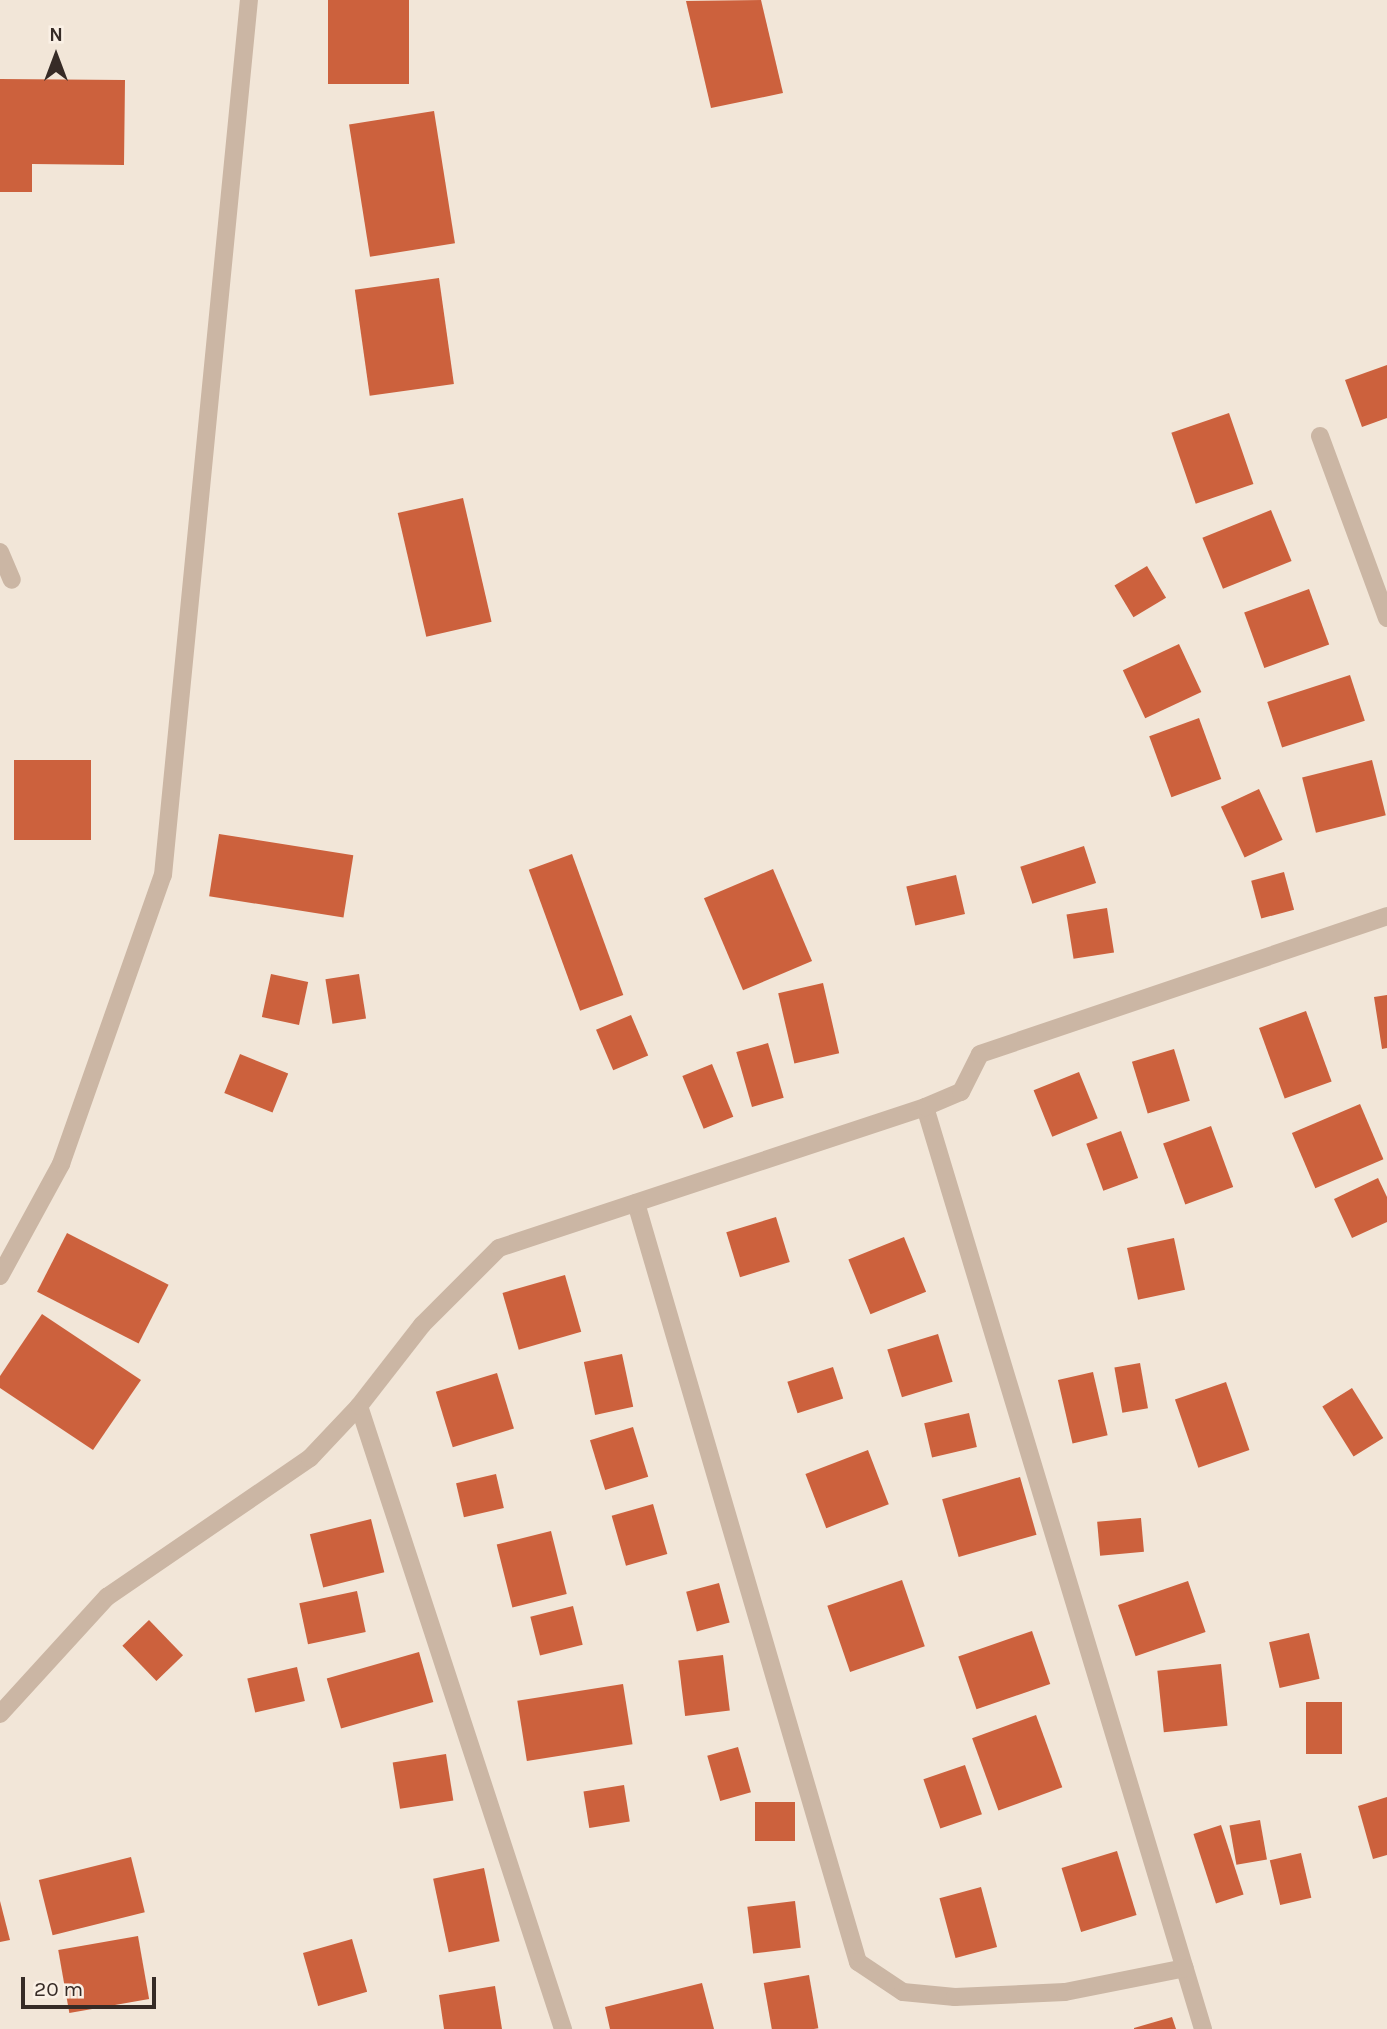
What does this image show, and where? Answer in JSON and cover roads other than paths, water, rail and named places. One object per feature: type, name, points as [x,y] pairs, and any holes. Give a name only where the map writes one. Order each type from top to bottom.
[{"type":"street","points":[[0,1276],[61,1164],[163,875],[249,0]]},
{"type":"street","points":[[1320,436],[1387,618]]},
{"type":"street","points":[[0,552],[12,580]]},
{"type":"street","points":[[0,1714],[107,1597],[310,1458],[359,1406],[422,1325],[499,1248],[925,1107],[961,1092],[980,1054],[1387,916]]},
{"type":"street","points":[[925,1107],[1203,2029]]},
{"type":"street","points":[[636,1203],[858,1962],[903,1993],[955,1997],[1065,1993],[1185,1968]]},
{"type":"street","points":[[359,1406],[563,2029]]}]
